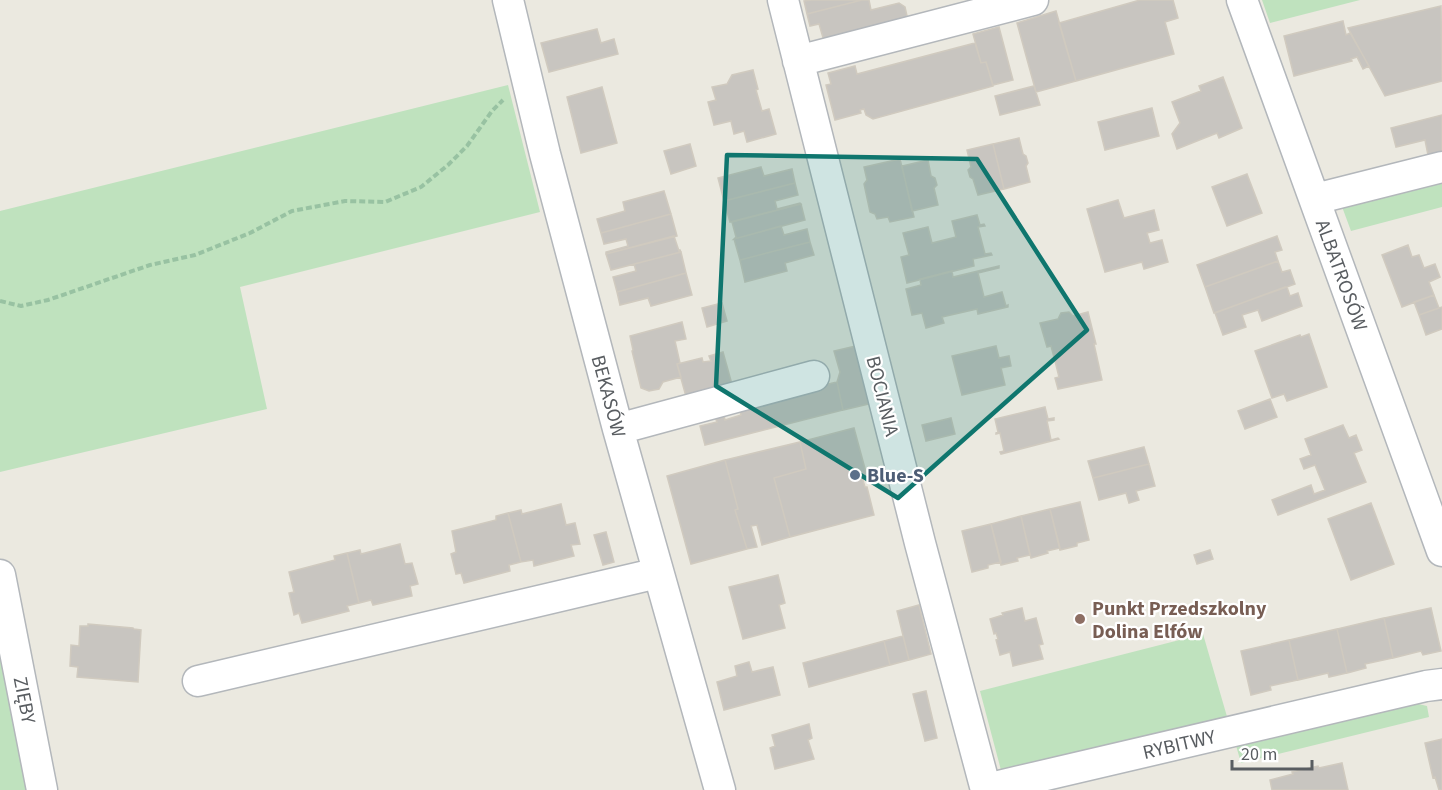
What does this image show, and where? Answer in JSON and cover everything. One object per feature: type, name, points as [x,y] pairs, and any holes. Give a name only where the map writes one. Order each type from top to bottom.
[{"type":"street","name":"BEKASÓW","points":[[507,0],[618,429],[720,790]]},
{"type":"street","name":"BOCIANIA","points":[[783,0],[931,586],[986,790]]},
{"type":"street","points":[[798,61],[1032,0]]},
{"type":"street","name":"ALBATROSÓW","points":[[1242,0],[1442,551]]},
{"type":"street","points":[[1315,199],[1442,167]]},
{"type":"street","points":[[618,429],[814,376]]},
{"type":"street","points":[[198,681],[658,573]]},
{"type":"street","name":"ZIĘBY","points":[[0,575],[42,790]]},
{"type":"street","name":"RYBITWY","points":[[986,790],[1442,684]]},
{"type":"path","points":[[0,301],[21,306],[48,300],[150,265],[195,255],[250,233],[292,210],[345,201],[385,202],[421,187],[467,146],[492,111],[526,75]]},
{"type":"highlighted area","points":[[727,155],[977,159],[1087,330],[898,498],[716,386]]},
{"type":"green space","points":[[1262,0],[1360,0],[1270,23]]},
{"type":"green space","points":[[508,85],[540,212],[240,287],[267,409],[0,472],[0,211]]},
{"type":"green space","points":[[1442,179],[1442,207],[1351,231],[1341,204]]},
{"type":"green space","points":[[0,618],[34,790],[0,790]]},
{"type":"green space","points":[[1203,634],[1228,720],[1002,774],[980,691]]},
{"type":"green space","points":[[1406,701],[1427,706],[1429,717],[1241,763],[1235,742]]},
{"type":"building","points":[[862,0],[807,14],[804,1]]},
{"type":"building","points":[[869,0],[871,10],[899,3],[905,7],[907,16],[905,21],[886,26],[875,25],[876,28],[824,41],[819,24],[810,26],[807,14]]},
{"type":"building","points":[[1140,0],[1173,0],[1178,18],[1165,22],[1174,54],[1076,81],[1059,23]]},
{"type":"building","points":[[1441,6],[1442,81],[1385,96],[1348,28]]},
{"type":"building","points":[[1056,11],[1076,81],[1036,92],[1017,23]]},
{"type":"building","points":[[1343,21],[1346,35],[1350,33],[1369,66],[1363,69],[1357,57],[1351,59],[1352,61],[1294,76],[1284,36]]},
{"type":"building","points":[[999,27],[1013,80],[993,85],[986,62],[981,63],[973,34]]},
{"type":"building","points":[[597,29],[601,43],[614,39],[618,54],[549,72],[541,43]]},
{"type":"building","points":[[975,43],[981,63],[986,62],[993,86],[873,119],[866,115],[864,109],[860,110],[861,113],[835,120],[826,85],[831,84],[828,73],[855,66],[857,74]]},
{"type":"building","points":[[753,70],[762,111],[769,109],[776,134],[747,142],[744,131],[734,134],[731,121],[714,125],[708,102],[716,100],[712,87],[727,84],[732,75]]},
{"type":"building","points":[[1223,77],[1242,128],[1219,138],[1217,133],[1177,149],[1172,134],[1180,123],[1172,102],[1201,91],[1199,86]]},
{"type":"building","points":[[1034,86],[1040,105],[1000,115],[995,96]]},
{"type":"building","points":[[602,87],[617,143],[581,153],[567,97]]},
{"type":"building","points":[[1152,108],[1159,136],[1105,150],[1098,122]]},
{"type":"building","points":[[1442,115],[1442,156],[1429,160],[1425,140],[1396,147],[1391,128]]},
{"type":"building","points":[[1019,138],[1028,163],[1026,166],[1030,182],[1004,189],[993,144]]},
{"type":"building","points":[[690,144],[696,166],[671,174],[664,151]]},
{"type":"building","points":[[993,144],[1004,189],[978,195],[968,170],[971,167],[967,150]]},
{"type":"building","points":[[900,159],[914,217],[890,222],[888,217],[877,219],[875,214],[870,212],[864,184],[867,180],[864,167]]},
{"type":"building","points":[[928,160],[931,176],[935,178],[937,185],[934,188],[938,205],[912,211],[902,166]]},
{"type":"building","points":[[761,167],[764,176],[792,169],[795,183],[724,201],[718,178]]},
{"type":"building","points":[[1247,174],[1262,213],[1227,226],[1212,187]]},
{"type":"building","points":[[795,183],[798,195],[775,201],[777,209],[801,204],[730,222],[724,201]]},
{"type":"building","points":[[664,191],[671,214],[601,233],[597,219],[625,211],[623,202]]},
{"type":"building","points":[[1118,200],[1124,218],[1154,210],[1159,230],[1147,233],[1150,243],[1162,240],[1168,262],[1144,269],[1142,262],[1105,272],[1087,209]]},
{"type":"building","points":[[801,204],[805,220],[734,239],[736,237],[732,222]]},
{"type":"building","points":[[671,214],[677,236],[606,254],[606,252],[628,246],[626,239],[604,244],[601,233]]},
{"type":"building","points":[[977,215],[980,225],[985,226],[978,227],[985,254],[991,253],[992,255],[973,259],[974,266],[907,283],[901,257],[909,255],[903,233],[928,227],[932,243],[956,237],[952,221]]},
{"type":"building","points":[[781,226],[784,235],[807,229],[810,242],[740,260],[734,239]]},
{"type":"building","points":[[674,236],[681,252],[611,270],[606,254]]},
{"type":"building","points":[[1277,236],[1282,250],[1275,252],[1278,261],[1205,287],[1197,265]]},
{"type":"building","points":[[810,242],[814,255],[785,263],[787,271],[745,282],[740,260]]},
{"type":"building","points":[[1408,245],[1412,257],[1419,255],[1424,268],[1435,264],[1440,277],[1429,282],[1434,295],[1402,307],[1382,255]]},
{"type":"building","points":[[681,252],[686,273],[617,292],[613,277],[636,271],[634,264]]},
{"type":"building","points":[[1278,261],[1282,272],[1290,270],[1295,284],[1214,313],[1205,287]]},
{"type":"building","points":[[999,266],[999,268],[978,273],[984,297],[1002,292],[1008,307],[978,314],[977,309],[942,317],[944,323],[926,328],[922,313],[912,315],[906,289],[921,285],[920,279],[952,271],[953,277]]},
{"type":"building","points":[[686,273],[692,295],[651,306],[648,298],[620,305],[617,292]]},
{"type":"building","points":[[1285,287],[1290,296],[1298,293],[1302,306],[1262,321],[1258,310],[1242,315],[1246,327],[1223,335],[1215,313]]},
{"type":"building","points":[[1434,295],[1439,308],[1419,315],[1414,302]]},
{"type":"building","points":[[722,303],[727,321],[707,327],[702,308]]},
{"type":"building","points":[[1442,307],[1442,329],[1426,335],[1419,315]]},
{"type":"building","points":[[1069,312],[1073,316],[1088,312],[1102,380],[1058,389],[1055,378],[1059,377],[1051,346],[1047,347],[1040,323],[1058,319],[1061,313]]},
{"type":"building","points":[[682,322],[686,339],[675,341],[680,363],[677,364],[681,377],[663,382],[659,389],[649,391],[641,388],[630,336]]},
{"type":"building","points":[[1309,334],[1327,387],[1287,401],[1284,394],[1272,398],[1255,351]]},
{"type":"building","points":[[856,346],[869,404],[843,410],[837,382],[840,372],[834,351]]},
{"type":"building","points":[[996,346],[999,358],[1009,356],[1011,366],[1001,368],[1005,385],[962,395],[952,356]]},
{"type":"building","points":[[723,352],[733,388],[687,400],[677,364],[702,358],[703,362],[711,361],[709,356]]},
{"type":"building","points":[[837,382],[843,410],[705,445],[700,426],[717,422],[715,417],[724,415],[725,420],[741,415],[739,407],[752,406],[824,388],[824,385]]},
{"type":"building","points":[[1270,399],[1277,417],[1245,429],[1238,411]]},
{"type":"building","points":[[1045,407],[1048,419],[1054,418],[1054,420],[1047,421],[1051,440],[1059,439],[1001,454],[1000,452],[1004,451],[1000,433],[996,434],[998,432],[995,419]]},
{"type":"building","points":[[951,418],[955,434],[926,441],[922,425]]},
{"type":"building","points":[[1343,425],[1349,438],[1356,435],[1362,450],[1354,453],[1366,482],[1278,515],[1272,500],[1311,485],[1314,494],[1325,490],[1315,465],[1304,469],[1300,459],[1311,455],[1305,439]]},
{"type":"building","points":[[854,428],[867,476],[862,477],[874,515],[790,537],[774,478],[806,469],[800,442]]},
{"type":"building","points":[[800,442],[806,469],[774,478],[790,537],[762,545],[757,525],[751,526],[757,547],[747,549],[735,510],[738,509],[725,460]]},
{"type":"building","points":[[1144,447],[1149,464],[1093,478],[1088,461]]},
{"type":"building","points":[[725,460],[738,509],[735,510],[747,549],[691,564],[667,476]]},
{"type":"building","points":[[1149,464],[1155,486],[1136,491],[1139,500],[1129,503],[1126,493],[1099,500],[1093,478]]},
{"type":"building","points":[[1080,502],[1089,540],[1060,550],[1050,509]]},
{"type":"building","points":[[1371,503],[1394,564],[1351,580],[1328,519]]},
{"type":"building","points":[[561,504],[566,525],[575,523],[580,544],[571,545],[574,556],[534,566],[533,560],[521,562],[508,513],[521,510],[522,514]]},
{"type":"building","points":[[1050,509],[1060,548],[1031,558],[1021,516]]},
{"type":"building","points":[[508,513],[521,562],[509,565],[510,571],[464,583],[461,573],[456,574],[451,554],[456,552],[452,531],[496,520],[496,516]]},
{"type":"building","points":[[1021,516],[1030,555],[1001,565],[991,524]]},
{"type":"building","points":[[991,524],[1001,562],[972,572],[962,531]]},
{"type":"building","points":[[606,532],[614,562],[603,565],[594,535]]},
{"type":"building","points":[[400,544],[405,564],[412,563],[418,584],[410,586],[412,596],[373,605],[371,600],[359,603],[347,553],[360,550],[361,554]]},
{"type":"building","points":[[1210,550],[1213,559],[1197,564],[1194,555]]},
{"type":"building","points":[[347,553],[359,603],[347,606],[349,611],[302,623],[299,613],[294,615],[289,593],[294,592],[289,572],[335,560],[334,556]]},
{"type":"building","points":[[778,575],[785,603],[779,605],[785,628],[743,639],[729,587]]},
{"type":"building","points":[[919,605],[931,654],[909,660],[897,611]]},
{"type":"building","points":[[1022,608],[1025,621],[1036,618],[1043,644],[1039,645],[1043,659],[1013,666],[1010,652],[1000,655],[996,640],[998,639],[996,633],[994,634],[990,619]]},
{"type":"building","points":[[1431,608],[1441,651],[1423,655],[1421,651],[1393,658],[1384,618]]},
{"type":"building","points":[[1384,618],[1393,658],[1365,664],[1366,668],[1347,673],[1337,629]]},
{"type":"building","points":[[88,624],[141,630],[138,682],[77,677],[78,667],[70,666],[71,645],[79,646],[80,626],[88,626]]},
{"type":"building","points":[[1337,629],[1347,673],[1329,677],[1328,673],[1298,680],[1289,640]]},
{"type":"building","points":[[903,636],[909,660],[890,665],[884,641]]},
{"type":"building","points":[[1289,640],[1298,680],[1270,686],[1271,690],[1251,695],[1241,651]]},
{"type":"building","points":[[884,641],[890,665],[809,687],[803,663]]},
{"type":"building","points":[[749,662],[752,672],[773,667],[780,695],[724,710],[717,682],[737,676],[735,666]]},
{"type":"building","points":[[926,691],[937,738],[925,741],[913,694]]},
{"type":"building","points":[[809,724],[812,738],[808,740],[814,759],[775,769],[770,748],[775,746],[772,735]]},
{"type":"building","points":[[1442,739],[1442,790],[1439,790],[1435,777],[1433,778],[1425,743]]},
{"type":"building","points":[[1342,763],[1348,790],[1272,790],[1270,780],[1293,774],[1292,772]]},
{"type":"place","name":"Blue-S","points":[[855,475]]},
{"type":"place","name":"Punkt Przedszkolny Dolina Elfów","points":[[1080,619]]}]
